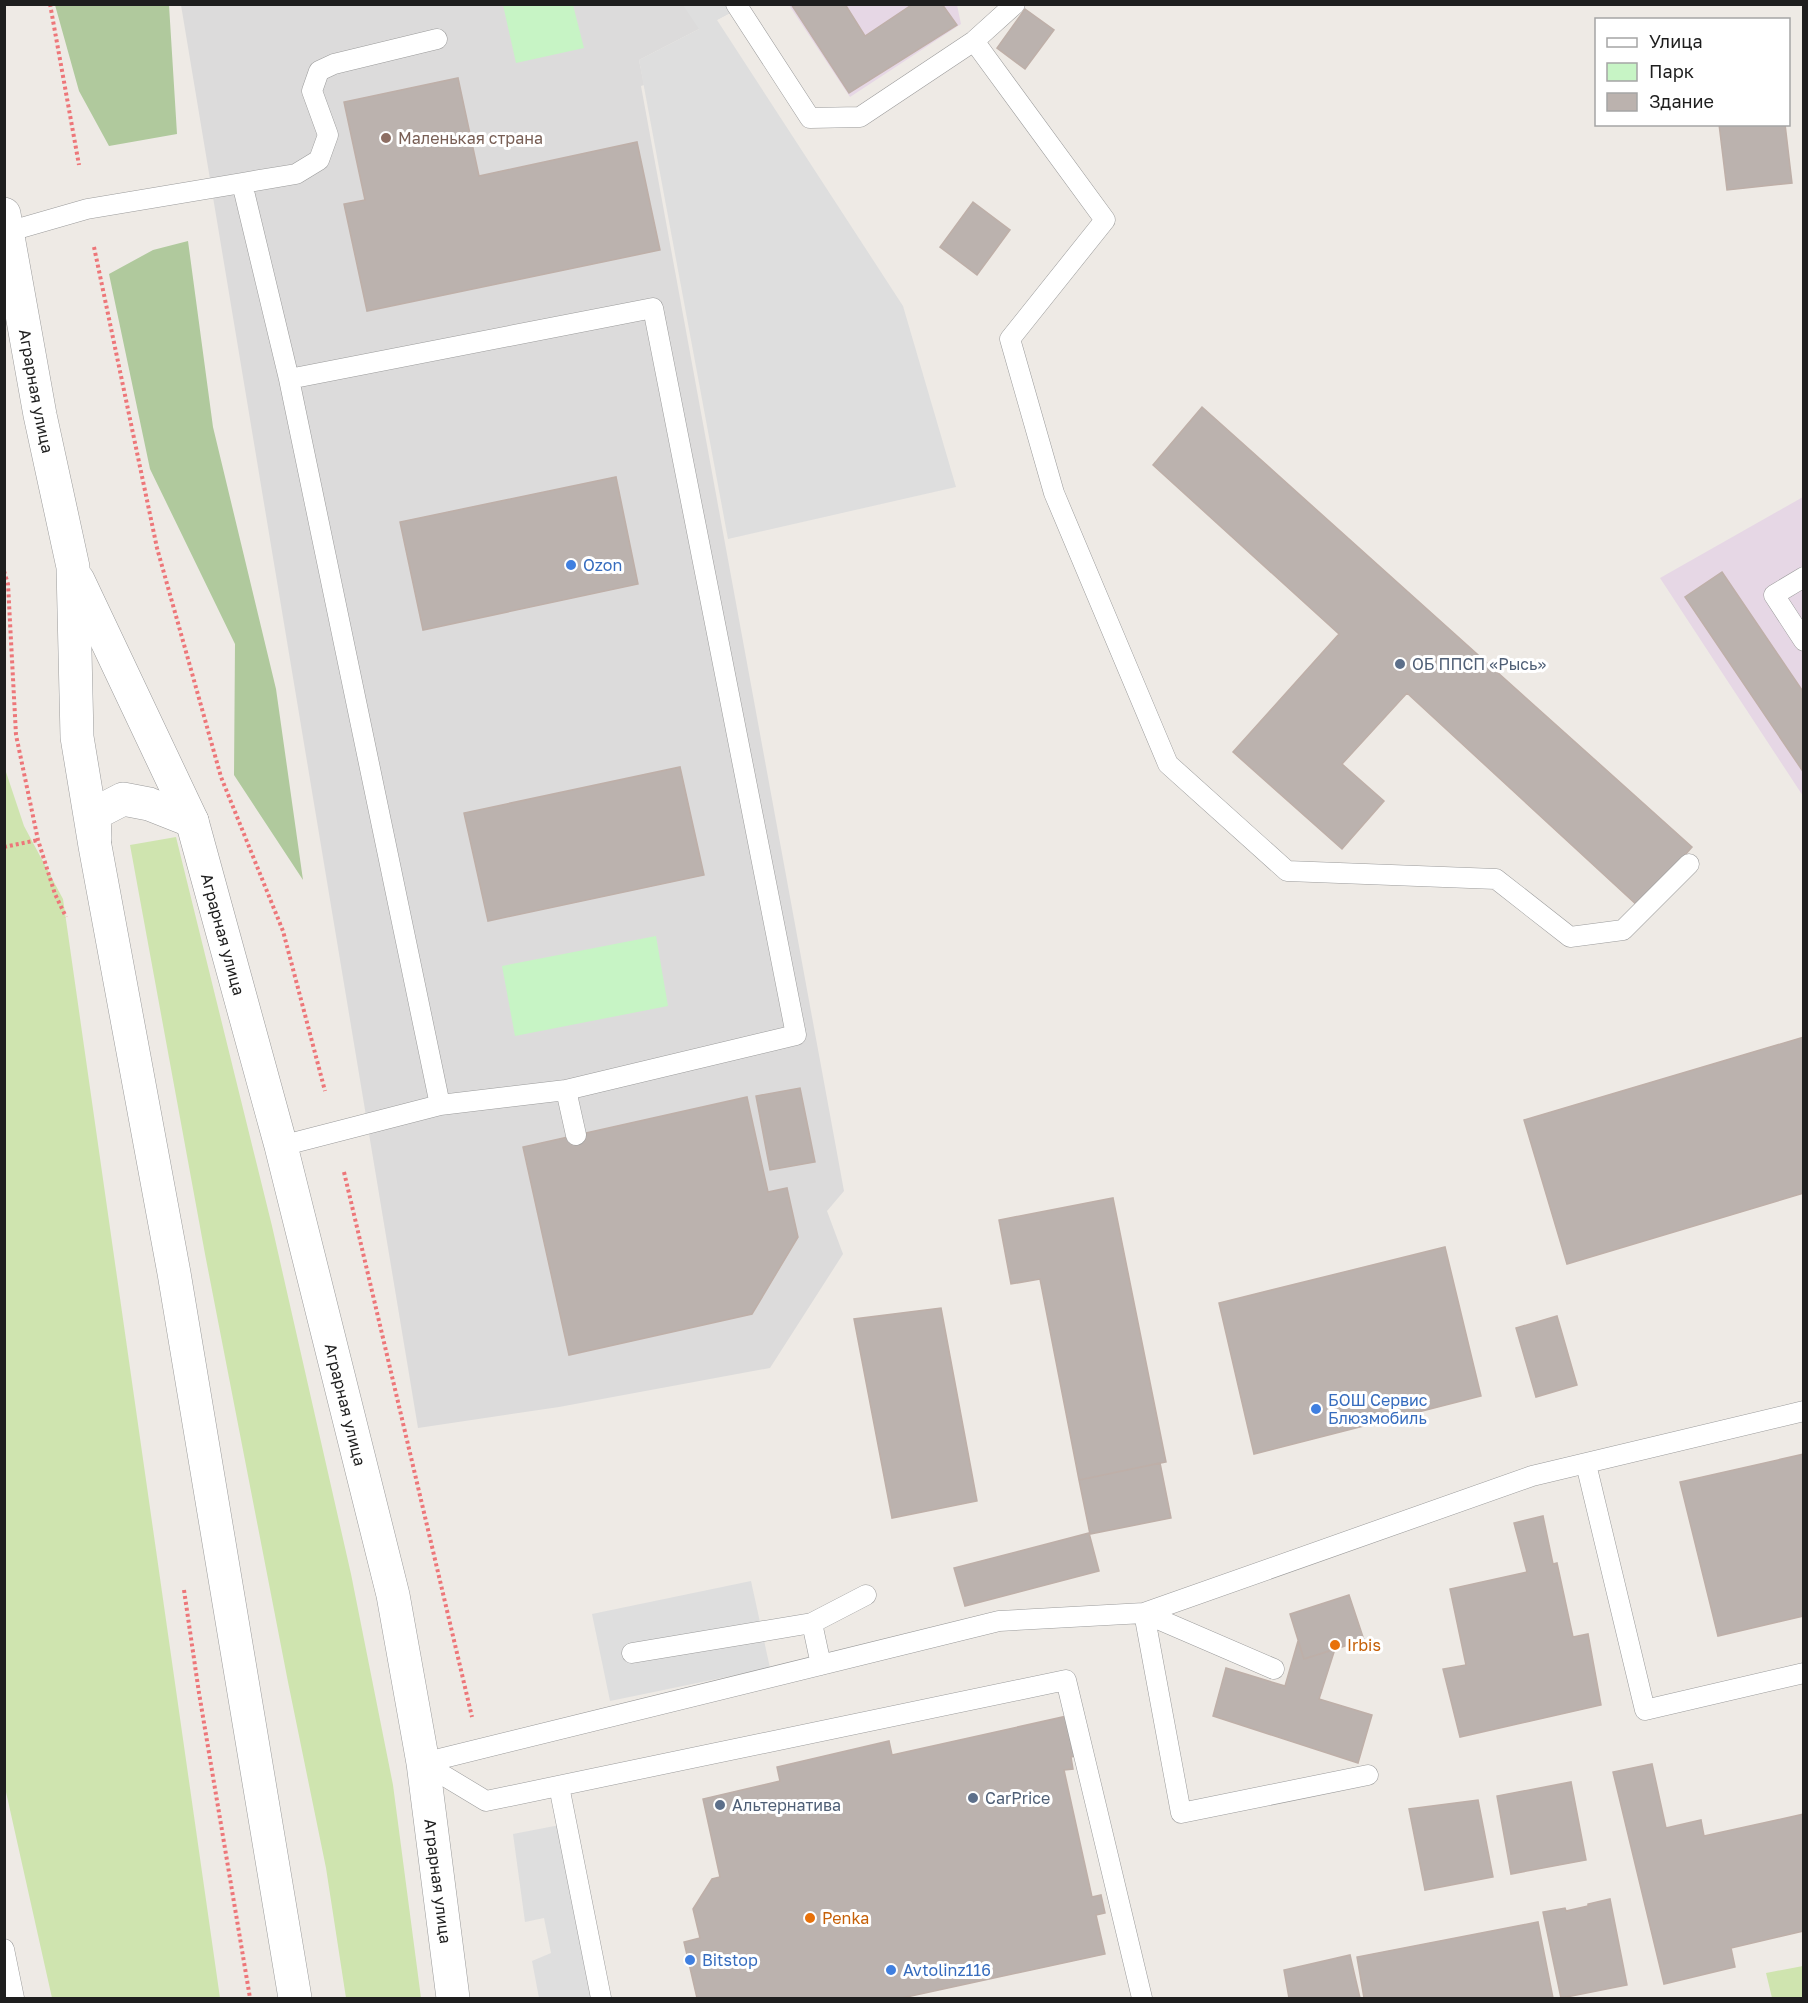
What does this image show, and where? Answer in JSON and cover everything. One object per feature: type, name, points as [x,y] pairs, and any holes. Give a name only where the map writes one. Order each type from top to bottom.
[{"type":"street","name":"Аграрная улица","points":[[6,223],[13,295],[73,567],[77,737],[174,1273],[296,1998]]},
{"type":"street","name":"Аграрная улица","points":[[73,567],[192,820],[281,1146],[393,1595],[423,1763],[453,1998]]},
{"type":"street","name":"Аграрная улица","points":[[95,846],[94,814],[123,799],[149,804],[192,820]]},
{"type":"lane","points":[[736,4],[810,118],[861,117],[974,41],[1015,4]]},
{"type":"lane","points":[[6,223],[296,174],[319,160],[328,135],[312,91],[319,71],[334,64],[437,39]]},
{"type":"lane","points":[[974,41],[1105,220],[1010,339],[1054,493],[1168,764],[1287,871],[1496,879],[1570,937],[1623,930],[1689,864]]},
{"type":"lane","points":[[243,183],[289,379],[440,1105]]},
{"type":"lane","points":[[281,1146],[440,1105],[566,1090],[796,1035],[652,308],[289,379]]},
{"type":"lane","points":[[1803,577],[1774,595],[1803,641]]},
{"type":"lane","points":[[566,1090],[576,1135]]},
{"type":"lane","points":[[423,1763],[999,1621],[1144,1613],[1532,1476],[1803,1411]]},
{"type":"lane","points":[[1586,1464],[1645,1710],[1803,1673]]},
{"type":"lane","points":[[632,1653],[812,1623],[866,1595]]},
{"type":"lane","points":[[1144,1613],[1274,1669]]},
{"type":"lane","points":[[1144,1613],[1181,1814],[1368,1775]]},
{"type":"lane","points":[[812,1623],[821,1665]]},
{"type":"lane","points":[[423,1763],[486,1801],[1066,1680],[1142,1998]]},
{"type":"lane","points":[[559,1786],[601,1998]]},
{"type":"lane","points":[[4,1948],[14,1998]]},
{"type":"path","points":[[50,4],[79,165]]},
{"type":"path","points":[[94,247],[157,548],[220,777],[283,932],[325,1091]]},
{"type":"path","points":[[4,571],[8,584],[16,735],[38,840],[55,894],[70,926]]},
{"type":"path","points":[[4,847],[38,840]]},
{"type":"path","points":[[344,1172],[473,1722]]},
{"type":"path","points":[[184,1589],[250,1998]]},
{"type":"shaded area","points":[[725,4],[730,13],[639,60],[644,85],[641,86],[844,1191],[827,1211],[843,1254],[770,1368],[559,1407],[418,1428],[181,5]]},
{"type":"shaded area","points":[[683,5],[725,5],[730,13],[717,20],[903,306],[956,487],[728,539],[639,60],[699,29]]},
{"type":"shaded area","points":[[789,5],[957,5],[961,24],[850,97]]},
{"type":"shaded area","points":[[1803,497],[1803,796],[1660,578]]},
{"type":"shaded area","points":[[751,1581],[770,1668],[610,1701],[592,1614]]},
{"type":"shaded area","points":[[565,1824],[600,1998],[539,1998],[532,1961],[551,1953],[544,1918],[525,1922],[513,1834]]},
{"type":"green space","points":[[55,5],[169,5],[177,134],[109,146],[79,91]]},
{"type":"green space","points":[[503,5],[573,5],[584,48],[516,63]]},
{"type":"green space","points":[[188,241],[213,427],[276,689],[303,880],[234,775],[235,644],[150,469],[109,274],[153,250]]},
{"type":"green space","points":[[5,769],[24,826],[63,899],[220,1998],[52,1998],[4,1783]]},
{"type":"green space","points":[[176,837],[272,1226],[351,1574],[393,1785],[421,1998],[346,1998],[326,1868],[205,1254],[130,845]]},
{"type":"green space","points":[[656,936],[668,1006],[515,1036],[502,966]]},
{"type":"green space","points":[[1803,1966],[1803,1998],[1772,1998],[1766,1973]]},
{"type":"building","points":[[791,4],[845,4],[865,36],[913,4],[942,4],[957,25],[849,93]]},
{"type":"building","points":[[1025,9],[1054,30],[1025,69],[997,48]]},
{"type":"building","points":[[458,78],[479,176],[637,142],[660,250],[367,311],[344,204],[365,200],[344,102]]},
{"type":"building","points":[[1719,126],[1785,126],[1792,183],[1727,190]]},
{"type":"building","points":[[973,202],[1010,230],[977,275],[940,247]]},
{"type":"building","name":"ОБ ППСП «Рысь»","points":[[1202,407],[1692,847],[1639,907],[1407,693],[1342,764],[1384,801],[1342,849],[1233,752],[1339,634],[1153,465]]},
{"type":"building","points":[[616,477],[638,584],[423,630],[400,522]]},
{"type":"building","points":[[1722,572],[1804,693],[1804,773],[1685,597]]},
{"type":"building","points":[[680,767],[704,875],[488,921],[464,813]]},
{"type":"building","points":[[1804,1037],[1804,1193],[1567,1264],[1524,1120]]},
{"type":"building","points":[[800,1088],[815,1162],[770,1170],[756,1096]]},
{"type":"building","points":[[747,1097],[768,1192],[787,1188],[798,1237],[752,1314],[569,1355],[523,1147]]},
{"type":"building","points":[[1113,1198],[1166,1462],[1079,1480],[1040,1279],[1011,1284],[999,1220]]},
{"type":"building","points":[[1445,1247],[1481,1396],[1254,1454],[1219,1303]]},
{"type":"building","points":[[941,1308],[977,1501],[892,1518],[854,1319]]},
{"type":"building","points":[[1557,1316],[1577,1385],[1536,1397],[1516,1328]]},
{"type":"building","points":[[1804,1454],[1804,1616],[1718,1636],[1680,1482]]},
{"type":"building","points":[[1160,1463],[1171,1518],[1090,1534],[1079,1480]]},
{"type":"building","points":[[1543,1516],[1553,1564],[1557,1563],[1573,1637],[1588,1634],[1601,1705],[1460,1737],[1443,1669],[1466,1665],[1450,1589],[1527,1572],[1514,1523]]},
{"type":"building","points":[[1089,1533],[1099,1571],[965,1606],[954,1568]]},
{"type":"building","points":[[1349,1595],[1364,1640],[1304,1659],[1290,1614]]},
{"type":"building","points":[[1298,1641],[1304,1659],[1335,1649],[1319,1699],[1372,1715],[1358,1763],[1213,1716],[1226,1668],[1285,1686]]},
{"type":"building","points":[[1076,1714],[1084,1754],[1071,1757],[1073,1769],[1064,1770],[1092,1897],[1101,1895],[1105,1913],[1096,1915],[1105,1954],[902,1998],[697,1998],[684,1942],[700,1938],[693,1909],[712,1879],[720,1877],[703,1799],[780,1781],[777,1767],[889,1741],[892,1755]]},
{"type":"building","points":[[1652,1764],[1666,1828],[1701,1820],[1704,1836],[1804,1814],[1804,1931],[1731,1948],[1735,1967],[1664,1984],[1613,1772]]},
{"type":"building","points":[[1571,1782],[1586,1860],[1511,1874],[1497,1796]]},
{"type":"building","points":[[1478,1800],[1493,1877],[1425,1890],[1409,1809]]},
{"type":"building","points":[[1610,1899],[1627,1985],[1561,1998],[1543,1912],[1565,1908],[1566,1911]]},
{"type":"building","points":[[1538,1922],[1553,1998],[1364,1998],[1357,1957]]},
{"type":"building","points":[[1350,1955],[1360,1998],[1289,1998],[1284,1970]]},
{"type":"place","name":"Маленькая страна","points":[[386,138]]},
{"type":"place","name":"Ozon","points":[[571,565]]},
{"type":"place","name":"ОБ ППСП «Рысь»","points":[[1400,664]]},
{"type":"place","name":"БОШ Сервис Блюзмобиль","points":[[1316,1409]]},
{"type":"place","name":"Irbis","points":[[1335,1645]]},
{"type":"place","name":"CarPrice","points":[[973,1798]]},
{"type":"place","name":"Альтернатива","points":[[720,1805]]},
{"type":"place","name":"Penka","points":[[810,1918]]},
{"type":"place","name":"Bitstop","points":[[690,1960]]},
{"type":"place","name":"Avtolinz116","points":[[891,1970]]}]
